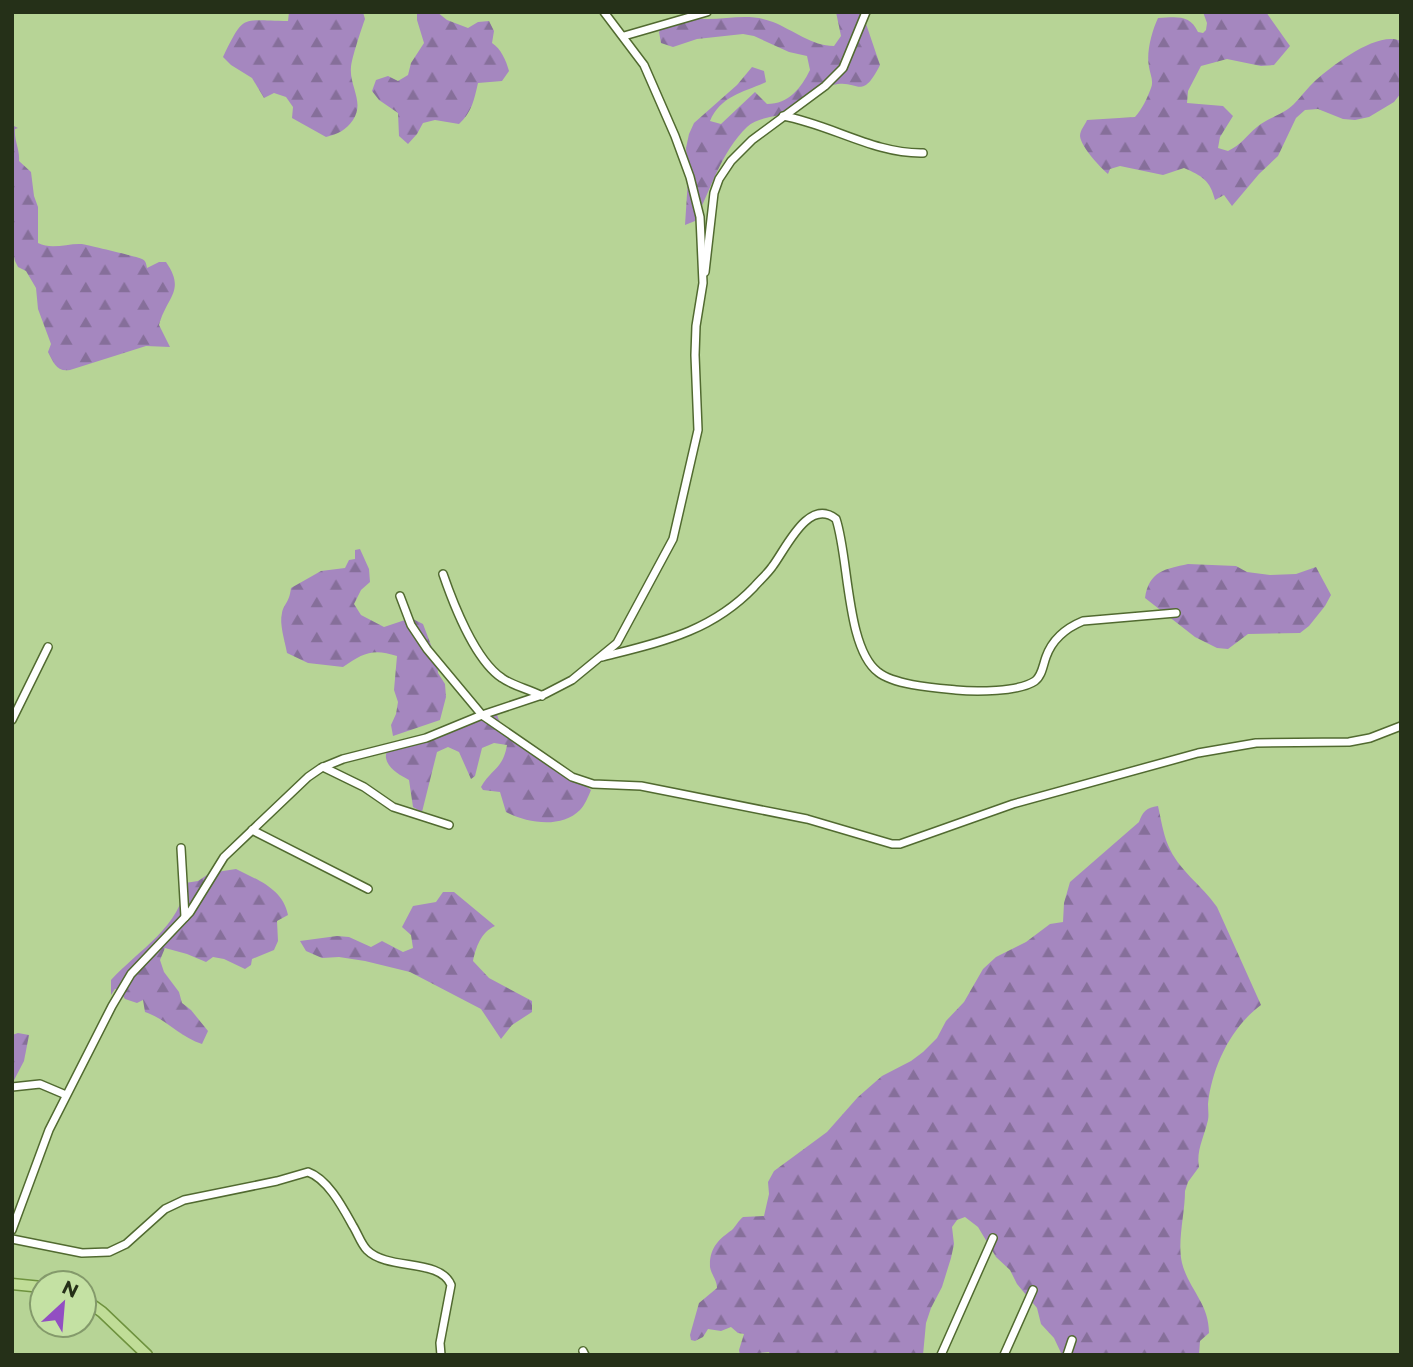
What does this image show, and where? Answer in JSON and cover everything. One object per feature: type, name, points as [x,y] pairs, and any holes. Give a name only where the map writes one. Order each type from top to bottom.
[{"type":"main road","points":[[98,1309],[147,1355]]},
{"type":"street","points":[[604,12],[644,65],[691,177],[700,217],[703,283]]},
{"type":"street","points":[[624,36],[707,12]]},
{"type":"street","points":[[12,1230],[49,1130],[111,1006],[131,974],[185,918],[224,857],[308,777],[323,767],[343,759],[426,738],[482,715],[542,695],[572,680],[617,643],[664,557],[679,519],[698,430],[695,335],[708,259],[714,194],[719,179],[731,161],[752,140],[825,86],[843,68],[866,12]]},
{"type":"street","points":[[782,116],[807,120],[894,151],[923,153]]},
{"type":"street","points":[[601,658],[682,635],[708,624],[730,610],[771,570],[803,523],[818,513],[836,519],[858,638],[869,663],[886,677],[933,688],[968,692],[988,692],[1028,684],[1038,678],[1053,643],[1074,625],[1083,621],[1176,613]]},
{"type":"street","points":[[443,574],[457,614],[493,670],[502,678],[542,695]]},
{"type":"street","points":[[400,596],[411,625],[427,649],[482,715],[572,777],[584,782],[641,786],[807,819],[892,844],[900,844],[1013,804],[1188,755],[1256,743],[1349,742],[1380,735],[1401,726]]},
{"type":"street","points":[[12,720],[48,647]]},
{"type":"street","points":[[323,767],[364,788],[393,807],[449,825]]},
{"type":"street","points":[[252,830],[368,889]]},
{"type":"street","points":[[181,848],[185,918]]},
{"type":"street","points":[[12,1087],[40,1084],[66,1095]]},
{"type":"street","points":[[12,1239],[82,1253],[109,1252],[126,1244],[164,1209],[184,1200],[308,1172],[323,1182],[367,1250],[382,1260],[435,1270],[449,1280],[440,1343],[441,1355]]},
{"type":"street","points":[[941,1355],[993,1237]]},
{"type":"street","points":[[1004,1355],[1033,1290]]},
{"type":"street","points":[[1067,1355],[1072,1340]]},
{"type":"green space","points":[[289,12],[363,12],[365,19],[351,67],[357,100],[356,113],[348,126],[326,137],[292,118],[293,107],[286,97],[274,93],[264,98],[252,78],[223,57],[236,32],[246,22],[288,21]]},
{"type":"green space","points":[[417,12],[437,12],[447,20],[468,28],[478,22],[489,21],[494,31],[492,43],[503,55],[509,71],[502,81],[478,83],[470,110],[459,124],[435,120],[423,123],[408,144],[399,136],[398,113],[379,100],[372,91],[376,80],[388,76],[398,81],[408,75],[411,63],[424,43]]},
{"type":"green space","points":[[836,12],[862,12],[880,65],[874,76],[859,87],[841,84],[827,87],[799,110],[752,123],[738,137],[723,159],[695,221],[685,225],[688,179],[686,148],[694,123],[737,85],[752,67],[764,71],[766,82],[726,100],[710,121],[721,124],[755,92],[767,104],[788,98],[803,83],[810,70],[807,56],[743,34],[697,39],[673,47],[661,43],[659,32],[664,21],[681,18],[765,19],[818,43],[834,46],[841,36]]},
{"type":"green space","points":[[1203,12],[1266,12],[1290,46],[1274,65],[1261,66],[1227,59],[1201,66],[1188,91],[1187,103],[1223,106],[1233,116],[1220,137],[1218,148],[1228,151],[1233,149],[1261,124],[1290,107],[1333,66],[1380,40],[1401,41],[1401,93],[1394,102],[1369,117],[1355,120],[1343,119],[1318,109],[1305,110],[1296,118],[1278,156],[1232,206],[1224,195],[1215,200],[1211,188],[1204,180],[1184,168],[1163,175],[1120,166],[1110,169],[1108,174],[1081,141],[1081,132],[1087,120],[1135,117],[1152,85],[1148,55],[1158,18],[1187,19],[1198,32],[1203,33],[1207,23]]},
{"type":"green space","points":[[12,125],[18,128],[15,133],[19,161],[31,172],[38,207],[38,243],[49,246],[93,246],[142,259],[147,268],[159,262],[166,262],[172,272],[175,287],[159,325],[170,347],[146,346],[70,370],[62,370],[54,363],[48,352],[51,344],[38,309],[36,288],[26,271],[18,267],[12,247]]},
{"type":"green space","points":[[360,549],[369,569],[370,582],[361,590],[354,604],[361,615],[384,627],[411,618],[423,624],[437,661],[438,673],[445,684],[446,697],[440,720],[393,736],[391,725],[398,702],[394,690],[397,656],[381,652],[368,653],[343,667],[308,663],[287,653],[281,622],[291,588],[321,571],[345,568],[349,560],[355,559],[355,550]]},
{"type":"green space","points":[[1188,564],[1236,566],[1247,572],[1270,575],[1296,574],[1316,567],[1331,595],[1309,626],[1300,633],[1248,634],[1228,649],[1217,648],[1195,637],[1145,598],[1150,582],[1159,573]]},
{"type":"green space","points":[[490,709],[497,709],[501,723],[509,731],[591,790],[580,810],[554,822],[524,819],[506,812],[500,792],[483,790],[481,787],[500,764],[505,753],[507,745],[494,743],[482,748],[475,776],[471,779],[459,752],[448,747],[437,752],[422,812],[413,807],[409,780],[395,771],[386,758],[391,746],[440,730]]},
{"type":"green space","points":[[1158,806],[1172,854],[1217,907],[1261,1005],[1232,1036],[1219,1062],[1210,1090],[1208,1118],[1199,1150],[1199,1167],[1185,1191],[1180,1246],[1182,1263],[1206,1313],[1209,1333],[1200,1341],[1199,1355],[1062,1355],[1054,1338],[1041,1324],[1037,1308],[1017,1284],[1010,1270],[996,1257],[978,1227],[965,1217],[957,1220],[952,1227],[954,1244],[951,1258],[926,1323],[923,1355],[770,1355],[769,1352],[740,1355],[744,1334],[731,1327],[721,1331],[708,1329],[703,1337],[691,1340],[699,1303],[717,1288],[710,1267],[713,1249],[743,1217],[764,1216],[769,1194],[768,1182],[774,1171],[827,1132],[858,1097],[882,1076],[923,1052],[964,1002],[983,969],[996,957],[1026,942],[1050,924],[1063,922],[1064,903],[1070,882],[1139,822],[1146,811]]},
{"type":"green space","points":[[236,869],[275,892],[281,898],[288,915],[277,921],[278,941],[274,950],[252,959],[251,965],[245,969],[224,959],[213,957],[206,962],[165,948],[160,960],[164,972],[179,992],[182,1003],[208,1031],[202,1044],[145,1012],[143,1000],[137,1003],[125,999],[118,989],[111,995],[111,980],[168,925],[182,898],[185,883],[198,881],[210,873]]},
{"type":"green space","points":[[443,892],[454,892],[495,926],[483,936],[473,961],[489,978],[532,1001],[532,1012],[512,1025],[501,1039],[481,1009],[410,972],[365,961],[339,957],[322,958],[306,951],[300,941],[349,937],[371,947],[382,941],[403,952],[413,948],[411,935],[402,927],[413,906],[436,902]]},
{"type":"green space","points":[[12,1035],[29,1035],[24,1061],[12,1084]]}]
